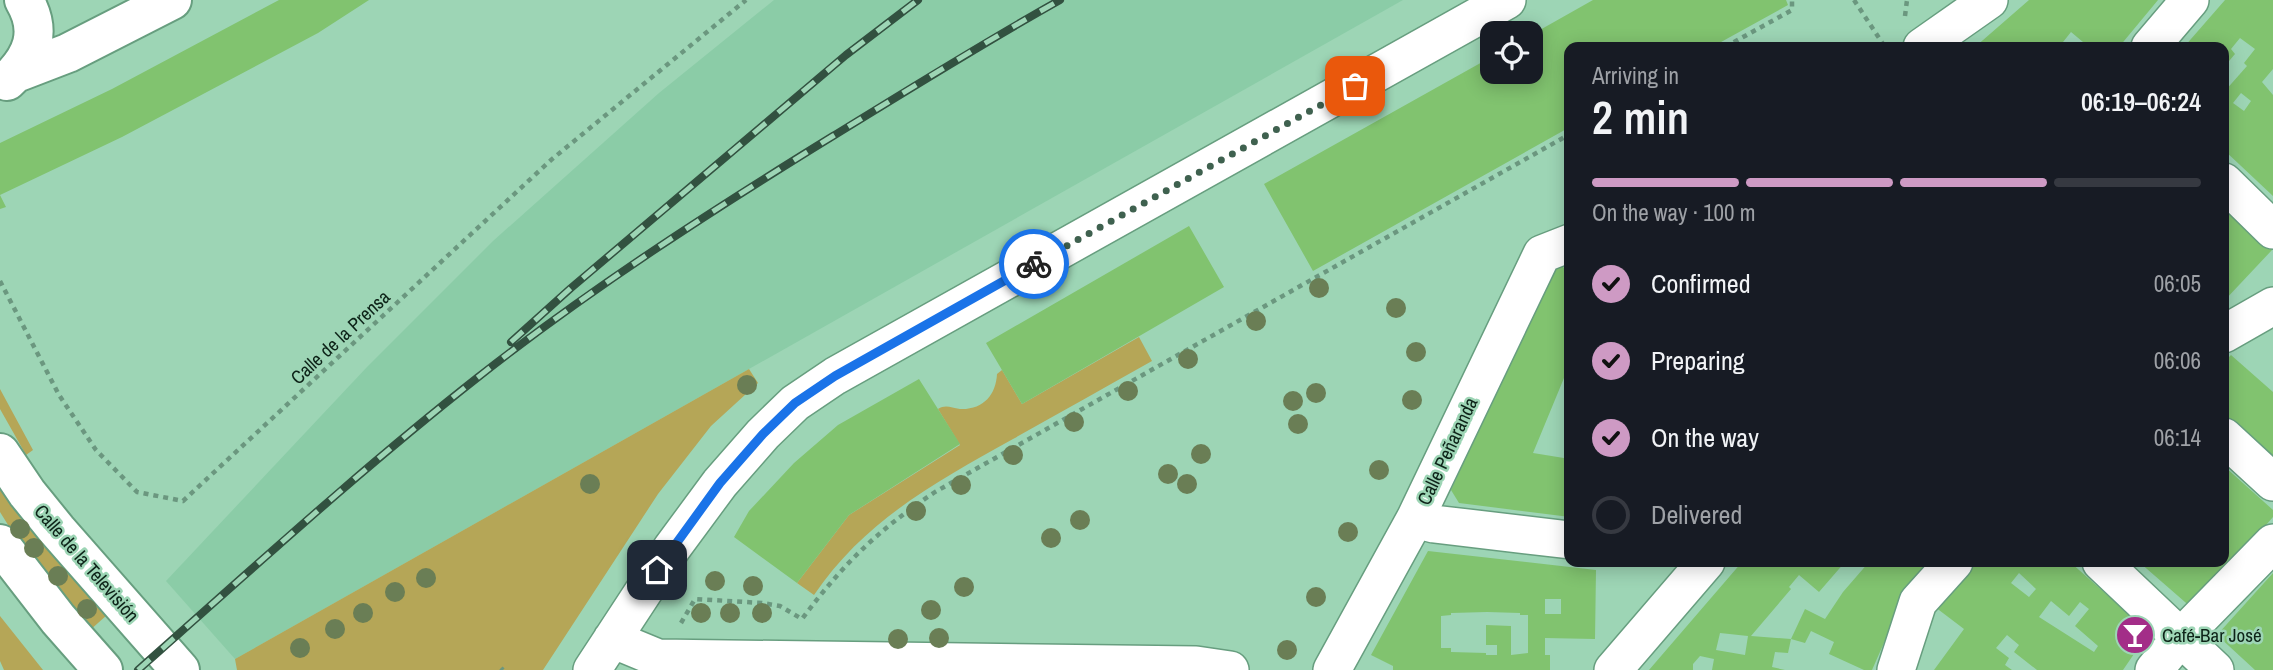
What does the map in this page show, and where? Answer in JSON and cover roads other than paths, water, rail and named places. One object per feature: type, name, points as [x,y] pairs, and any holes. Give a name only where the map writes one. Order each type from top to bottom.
[{"type":"main road","points":[[8,80],[33,48],[34,26],[24,0]]},
{"type":"main road","points":[[8,80],[172,0]]},
{"type":"main road","name":"Calle de la Televisión","points":[[0,453],[57,530],[180,670]]},
{"type":"main road","points":[[0,544],[58,619],[103,670]]},
{"type":"street","points":[[593,670],[673,548],[720,483],[763,434],[795,403],[847,369],[1507,0]]},
{"type":"street","points":[[1929,42],[1989,0]]},
{"type":"street","points":[[2154,42],[2190,0]]},
{"type":"street","points":[[2229,187],[2273,230]]},
{"type":"street","name":"Calle Peñaranda","points":[[1332,670],[1415,519],[1542,254],[1564,245]]},
{"type":"street","points":[[2229,331],[2273,306]]},
{"type":"street","points":[[2229,442],[2273,482]]},
{"type":"street","points":[[1415,519],[1434,524],[1564,539]]},
{"type":"street","points":[[2154,670],[2181,637],[2273,543]]},
{"type":"street","points":[[1613,670],[1694,567]]},
{"type":"street","points":[[1898,669],[1919,602],[1950,567]]},
{"type":"street","points":[[2106,567],[2216,670]]},
{"type":"street","points":[[612,639],[658,658],[1196,665],[1230,670]]},
{"type":"railway","points":[[511,342],[846,55],[918,0]]},
{"type":"railway","points":[[138,670],[390,449],[563,313],[742,193],[1060,0]]},
{"type":"place","name":"Café-Bar José","points":[[2135,635]]}]
